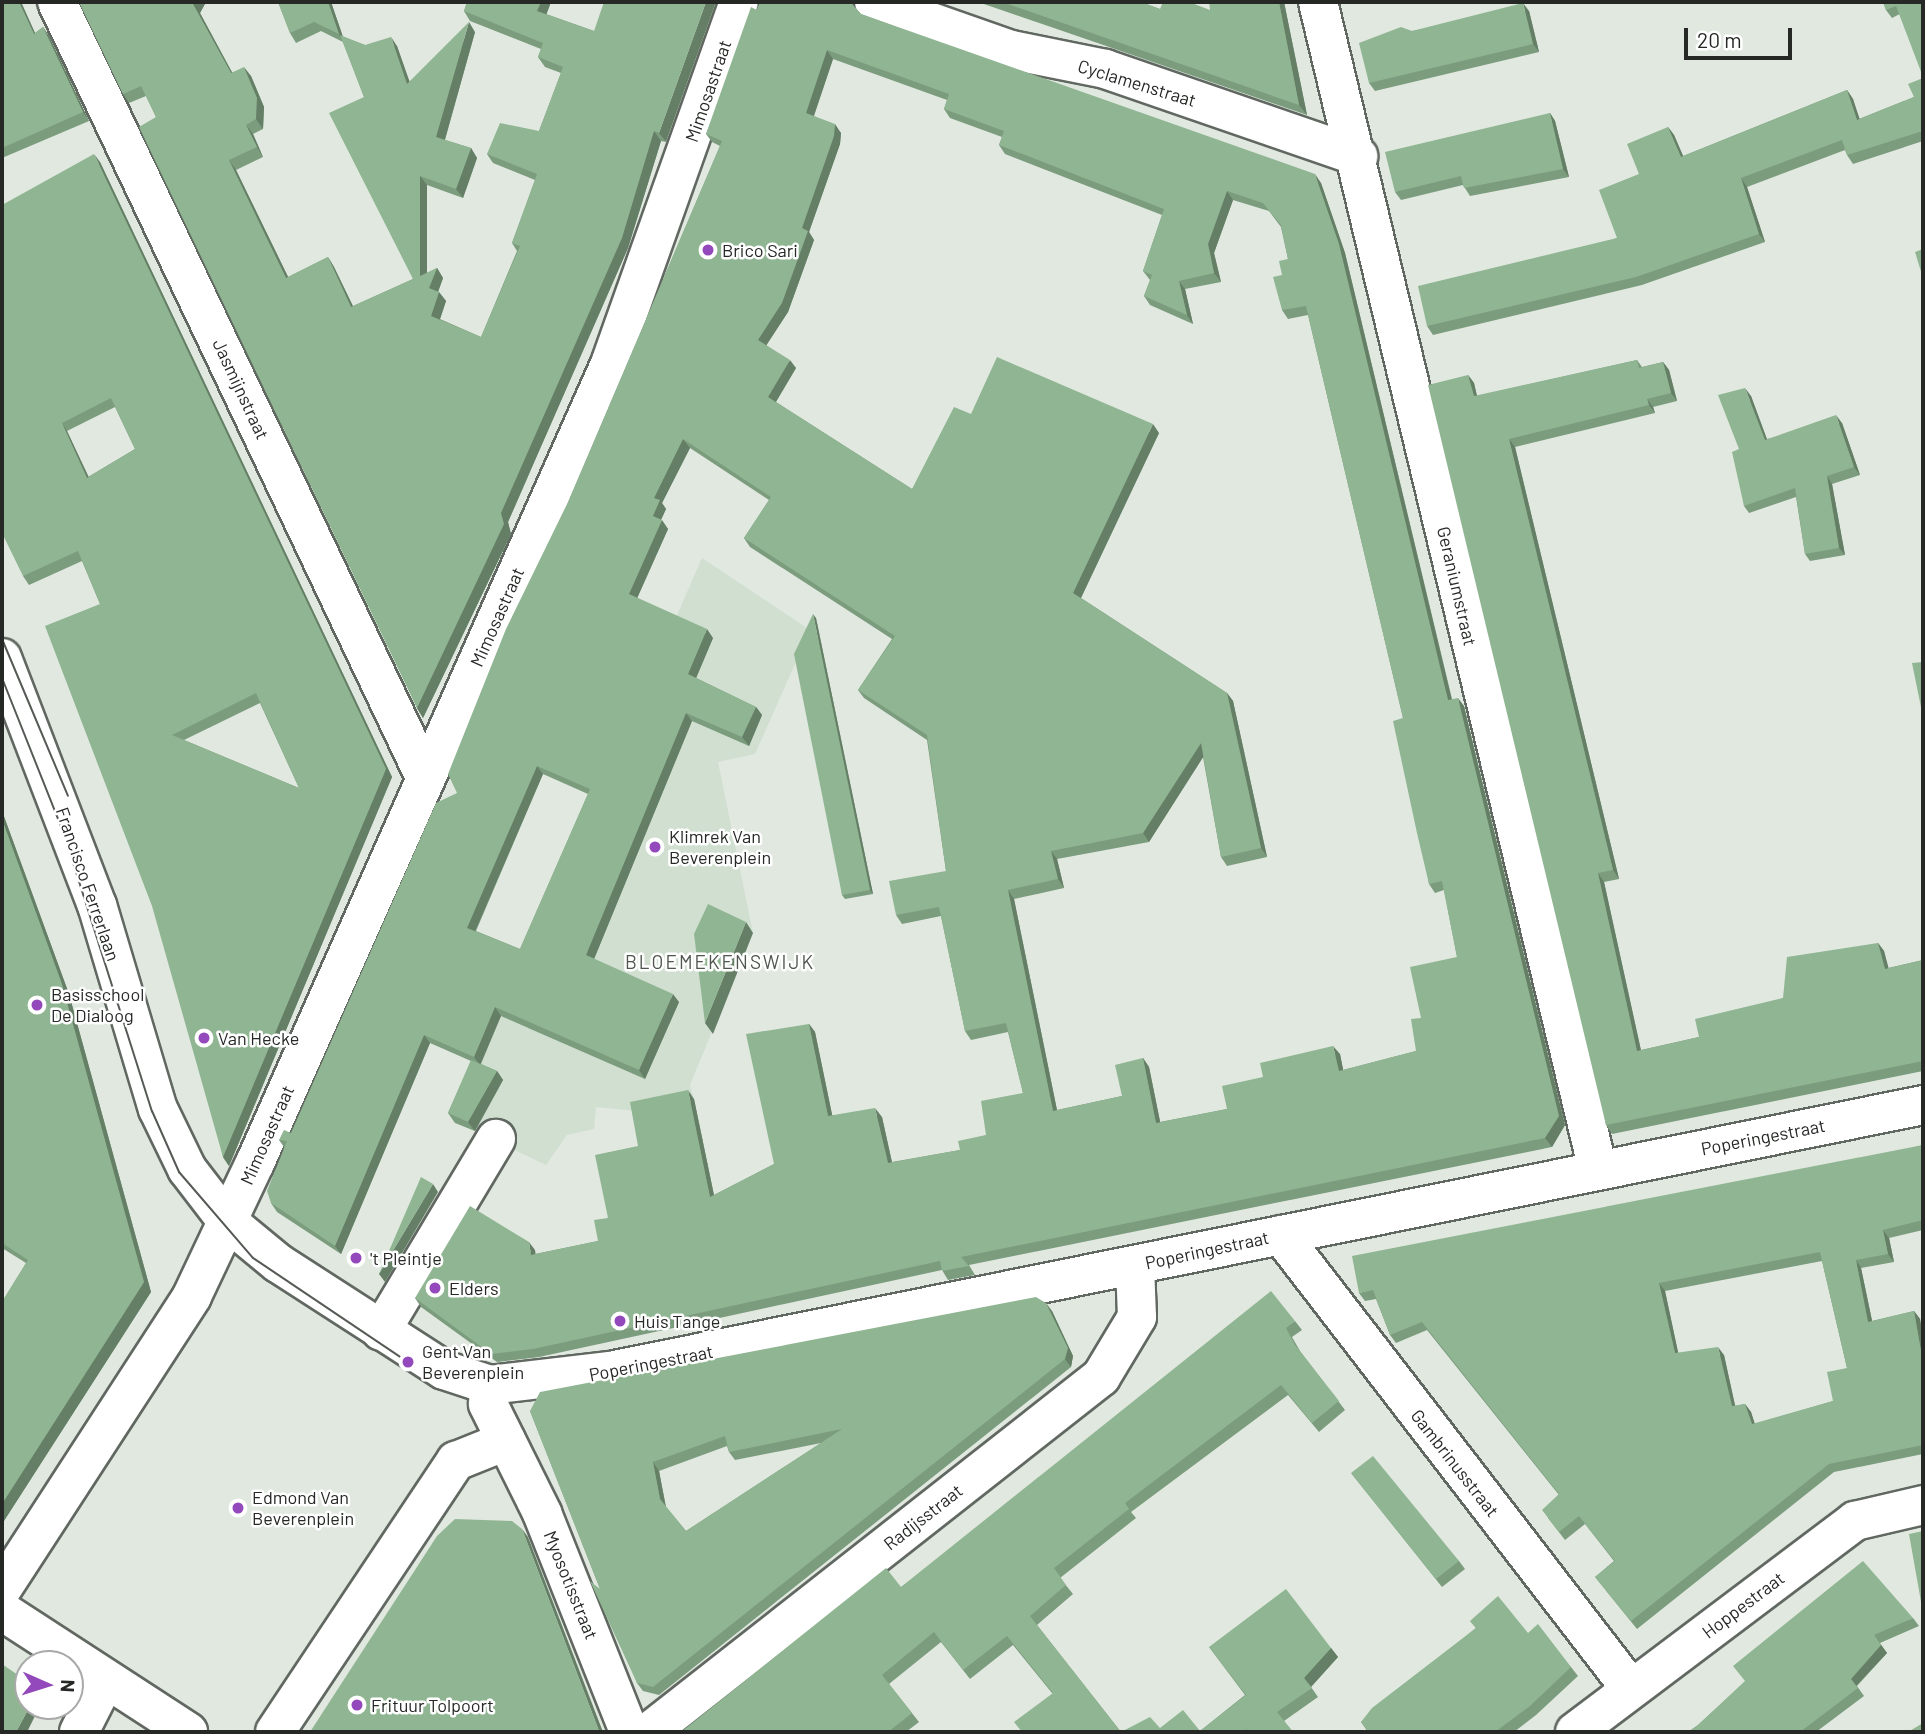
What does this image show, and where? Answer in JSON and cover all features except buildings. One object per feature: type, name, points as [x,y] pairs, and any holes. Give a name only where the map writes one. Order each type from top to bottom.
[{"type":"street","name":"Jasmijnstraat","points":[[57,2],[425,777]]},
{"type":"street","name":"Mimosastraat","points":[[228,1221],[629,319],[739,2]]},
{"type":"street","name":"Cyclamenstraat","points":[[874,2],[1011,50],[1105,69],[1358,156]]},
{"type":"street","name":"Geraniumstraat","points":[[1318,2],[1358,156],[1598,1171]]},
{"type":"street","name":"Francisco Ferrerlaan","points":[[2,658],[97,905],[158,1109],[187,1169],[228,1221]]},
{"type":"street","name":"Poperingestraat","points":[[490,1385],[574,1378],[1923,1105]]},
{"type":"street","points":[[382,1331],[496,1139]]},
{"type":"street","points":[[2,1589],[192,1296],[228,1221],[382,1331],[444,1370],[490,1385],[488,1404],[506,1441],[456,1461],[275,1732]]},
{"type":"street","name":"Gambrinusstraat","points":[[1281,1235],[1631,1689]]},
{"type":"street","name":"Radijsstraat","points":[[649,1732],[1101,1377],[1137,1317],[1135,1265]]},
{"type":"street","name":"Myosotisstraat","points":[[506,1441],[542,1513],[629,1732]]},
{"type":"street","name":"Hoppestraat","points":[[1575,1732],[1855,1521],[1923,1505]]},
{"type":"street","points":[[2,1611],[188,1732]]},
{"type":"street","points":[[79,1732],[106,1679]]},
{"type":"shaded area","name":"Klimrek Van Beverenplein","points":[[702,558],[810,630],[755,754],[718,762],[753,933],[690,1085],[694,1099],[636,1111],[596,1107],[594,1129],[567,1135],[546,1165],[455,1122]]},
{"type":"tram line","points":[[2,639],[68,796]]},
{"type":"tram line","points":[[2,678],[63,831],[152,1111],[179,1172],[253,1258],[408,1362]]},
{"type":"place","name":"Brico Sari","points":[[708,250]]},
{"type":"place","name":"Klimrek Van Beverenplein","points":[[655,847]]},
{"type":"place","name":"Basisschool De Dialoog","points":[[37,1005]]},
{"type":"place","name":"Van Hecke","points":[[204,1038]]},
{"type":"place","name":"'t Pleintje","points":[[356,1258]]},
{"type":"place","name":"Elders","points":[[435,1288]]},
{"type":"place","name":"Huis Tange","points":[[620,1321]]},
{"type":"place","name":"Gent Van Beverenplein","points":[[408,1362]]},
{"type":"place","name":"Edmond Van Beverenplein","points":[[238,1508]]},
{"type":"place","name":"Frituur Tolpoort","points":[[357,1705]]},
{"type":"district","name":"BLOEMEKENSWIJK","points":[[720,962]]}]
